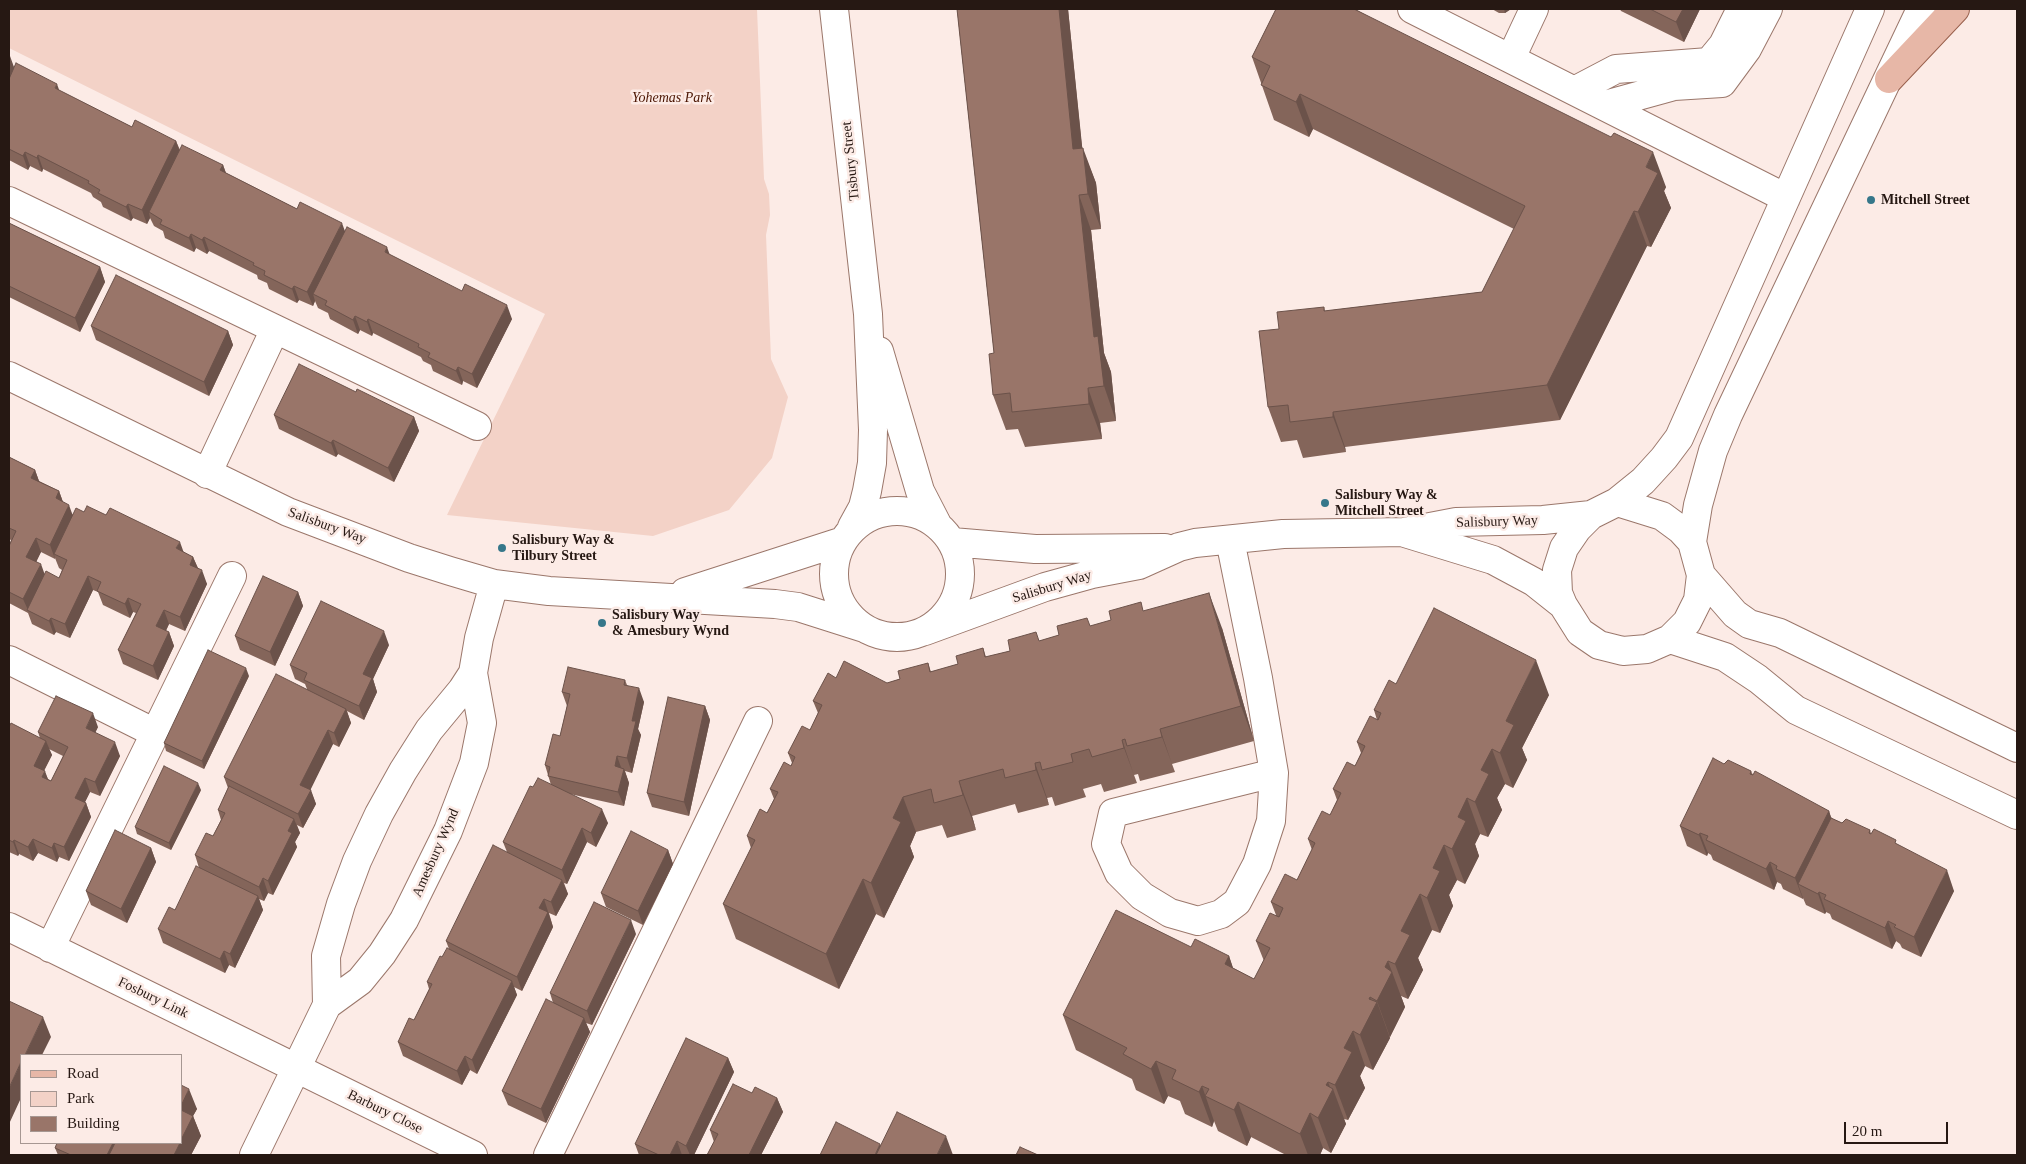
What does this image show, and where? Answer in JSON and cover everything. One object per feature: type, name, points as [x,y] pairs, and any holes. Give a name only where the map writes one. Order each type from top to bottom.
[{"type":"main road","points":[[1889,79],[1955,9]]},
{"type":"street","name":"Tisbury Street","points":[[834,9],[868,314],[873,430],[872,463],[863,507],[846,535]]},
{"type":"street","points":[[1412,9],[1576,90],[1786,198]]},
{"type":"street","points":[[1511,58],[1534,9]]},
{"type":"street","points":[[1576,90],[1616,69],[1709,62],[1724,45],[1742,9]]},
{"type":"street","points":[[1605,105],[1674,86],[1722,84],[1747,49],[1768,9]]},
{"type":"street","points":[[1870,9],[1679,438],[1648,475],[1617,502],[1591,514],[1564,548],[1557,570],[1558,593],[1563,605],[1580,632],[1599,645],[1623,651],[1647,649],[1670,639],[1687,622],[1698,600],[1701,575],[1692,542],[1698,505],[1713,451],[1728,415],[1922,9]]},
{"type":"street","points":[[9,201],[477,426]]},
{"type":"street","name":"Tisbury Street","points":[[868,314],[920,491],[944,533]]},
{"type":"street","points":[[207,474],[275,329]]},
{"type":"street","name":"Salisbury Way","points":[[9,376],[288,512],[408,558],[494,584],[549,591],[669,597],[798,607],[864,628]]},
{"type":"street","points":[[1617,502],[1662,516],[1681,530],[1692,542]]},
{"type":"street","points":[[900,510],[921,515],[944,533],[959,561],[960,582],[954,601],[942,618],[925,631],[905,636],[884,636],[864,628],[848,614],[838,596],[833,576],[846,535],[880,513],[900,510]]},
{"type":"street","name":"Salisbury Way","points":[[925,631],[1044,586],[1139,565],[1179,548],[1195,544],[1283,534],[1404,532],[1456,522],[1542,520],[1591,514]]},
{"type":"street","name":"Salisbury Way","points":[[1404,532],[1494,560],[1534,582],[1563,605]]},
{"type":"street","name":"Salisbury Way","points":[[944,533],[1034,549],[1179,548]]},
{"type":"street","name":"Salisbury Way","points":[[669,597],[750,572],[846,535]]},
{"type":"street","points":[[1230,540],[1258,678],[1274,773],[1271,822],[1257,864],[1237,902],[1221,914],[1198,921],[1170,913],[1142,896],[1119,873],[1106,844],[1113,813],[1274,773]]},
{"type":"street","points":[[1701,575],[1735,614],[1749,624],[1780,632],[2017,748]]},
{"type":"street","points":[[50,948],[232,576]]},
{"type":"street","name":"Amesbury Wynd","points":[[327,1005],[360,981],[382,954],[413,904],[448,831],[474,763],[482,722],[473,672],[479,638],[494,584]]},
{"type":"street","points":[[1670,639],[1725,657],[1758,679],[1796,710],[2017,815]]},
{"type":"street","points":[[9,660],[155,733]]},
{"type":"street","name":"Amesbury Wynd","points":[[254,1155],[327,1005],[326,956],[340,904],[357,861],[379,814],[403,771],[429,730],[462,690],[473,672]]},
{"type":"street","points":[[548,1155],[758,721]]},
{"type":"street","name":"Fosbury Link","points":[[9,927],[296,1069]]},
{"type":"street","name":"Barbury Close","points":[[296,1069],[473,1155]]},
{"type":"green space","name":"Yohemas Park","points":[[9,9],[757,9],[764,179],[769,194],[770,215],[766,235],[771,359],[788,397],[772,458],[729,510],[653,536],[447,515],[545,314],[9,48]]},
{"type":"building","points":[[957,9],[1059,9],[1073,149],[1083,148],[1088,194],[1079,195],[1094,337],[1098,336],[1104,386],[1088,388],[1089,404],[1012,412],[1010,393],[993,395],[989,354],[994,353]]},
{"type":"building","points":[[1276,9],[1354,9],[1611,137],[1614,133],[1653,152],[1646,167],[1658,173],[1638,212],[1634,211],[1547,385],[1333,412],[1333,417],[1290,422],[1288,405],[1268,407],[1259,331],[1279,329],[1277,312],[1324,307],[1324,311],[1482,292],[1525,206],[1300,94],[1296,102],[1261,85],[1270,66],[1252,57]]},
{"type":"building","points":[[1650,9],[1683,9],[1676,22]]},
{"type":"building","points":[[16,63],[57,84],[55,88],[132,127],[135,120],[176,141],[142,210],[128,204],[126,207],[98,193],[100,190],[88,183],[89,181],[38,155],[37,158],[25,152],[23,156],[9,149],[9,79]]},
{"type":"building","points":[[182,145],[223,165],[220,170],[297,209],[300,202],[342,223],[307,292],[294,286],[292,289],[264,275],[265,271],[253,265],[254,263],[204,237],[202,240],[191,234],[189,238],[160,224],[162,220],[149,212]]},
{"type":"building","points":[[9,223],[100,267],[75,318],[9,286]]},
{"type":"building","points":[[347,227],[387,247],[385,252],[462,291],[465,284],[507,305],[472,374],[458,367],[456,371],[428,357],[430,353],[418,347],[419,344],[368,319],[367,322],[355,316],[353,320],[325,305],[327,301],[313,294]]},
{"type":"building","points":[[116,275],[228,331],[204,382],[91,326]]},
{"type":"building","points":[[299,364],[356,392],[357,389],[414,417],[388,468],[333,440],[331,443],[274,415]]},
{"type":"building","points":[[9,457],[35,470],[31,478],[59,491],[56,498],[69,505],[50,545],[36,538],[26,557],[41,564],[23,599],[9,592],[9,546],[16,531],[9,528]]},
{"type":"building","points":[[87,506],[106,515],[110,508],[180,542],[176,548],[193,557],[190,565],[202,570],[180,617],[164,610],[156,626],[169,632],[153,666],[118,650],[141,604],[128,598],[125,604],[97,591],[101,582],[88,576],[65,624],[51,618],[49,621],[27,610],[46,571],[59,578],[67,560],[54,554],[76,508],[84,512]]},
{"type":"building","points":[[263,576],[298,592],[270,652],[235,636]]},
{"type":"building","points":[[1209,593],[1241,706],[1160,729],[1162,737],[1127,746],[1125,739],[1122,740],[1124,748],[1092,757],[1089,749],[1071,754],[1073,762],[1042,770],[1040,762],[1035,763],[1036,770],[1005,778],[1003,769],[959,781],[963,795],[934,803],[931,789],[903,797],[893,818],[901,822],[871,883],[863,879],[826,954],[723,904],[755,840],[747,836],[760,809],[767,813],[778,792],[770,789],[784,762],[791,766],[795,757],[788,753],[802,726],[810,730],[822,705],[813,701],[828,673],[836,678],[844,661],[887,683],[900,679],[898,671],[928,663],[930,672],[958,664],[956,656],[983,648],[985,657],[1010,651],[1008,640],[1036,632],[1039,641],[1059,635],[1057,626],[1087,618],[1090,626],[1111,620],[1109,611],[1141,602],[1143,611]]},
{"type":"building","points":[[321,601],[384,631],[363,674],[372,678],[359,706],[304,680],[307,673],[290,665]]},
{"type":"building","points":[[1434,608],[1536,660],[1506,721],[1514,725],[1500,753],[1492,749],[1481,770],[1489,774],[1475,802],[1467,798],[1458,817],[1466,821],[1452,849],[1444,845],[1433,868],[1440,871],[1427,898],[1420,894],[1401,931],[1410,935],[1395,964],[1388,961],[1385,967],[1392,972],[1377,1001],[1370,997],[1369,999],[1377,1002],[1360,1035],[1353,1031],[1344,1048],[1352,1052],[1335,1085],[1328,1082],[1326,1085],[1333,1089],[1318,1118],[1310,1113],[1300,1134],[1238,1102],[1234,1110],[1205,1096],[1209,1089],[1202,1086],[1199,1092],[1172,1079],[1176,1070],[1156,1061],[1151,1069],[1123,1054],[1127,1048],[1063,1015],[1116,910],[1191,947],[1195,939],[1229,956],[1225,964],[1254,979],[1270,948],[1256,941],[1270,913],[1279,917],[1283,908],[1271,902],[1285,874],[1297,880],[1315,843],[1308,839],[1322,811],[1330,815],[1341,793],[1333,789],[1347,762],[1355,766],[1365,746],[1357,742],[1370,716],[1378,720],[1381,713],[1374,710],[1389,680],[1396,684]]},
{"type":"building","points":[[208,650],[246,668],[202,761],[164,743]]},
{"type":"building","points":[[568,667],[625,680],[624,685],[639,688],[632,721],[636,721],[627,758],[617,756],[615,766],[624,769],[618,792],[548,776],[550,767],[545,765],[553,734],[560,736],[570,694],[562,692]]},
{"type":"building","points":[[276,674],[346,709],[334,733],[328,730],[300,785],[311,790],[298,814],[224,777]]},
{"type":"building","points":[[56,696],[93,713],[86,728],[115,742],[95,782],[85,778],[75,798],[86,803],[64,847],[54,843],[52,848],[33,839],[28,847],[14,840],[13,842],[9,840],[9,727],[11,723],[46,741],[34,766],[45,771],[42,777],[51,781],[68,747],[38,732]]},
{"type":"building","points":[[668,697],[705,706],[684,802],[647,793]]},
{"type":"building","points":[[1713,758],[1724,764],[1728,760],[1751,771],[1750,774],[1753,775],[1755,771],[1829,811],[1795,878],[1776,869],[1777,866],[1770,862],[1766,869],[1706,840],[1708,836],[1700,833],[1699,835],[1680,826]]},
{"type":"building","points":[[164,766],[198,783],[169,843],[135,827]]},
{"type":"building","points":[[538,778],[602,809],[591,833],[582,828],[562,870],[503,842],[530,786],[533,787]]},
{"type":"building","points":[[229,786],[294,819],[288,831],[292,833],[268,881],[263,878],[259,887],[195,855],[206,833],[213,836],[225,813],[218,810]]},
{"type":"building","points":[[1831,818],[1842,823],[1846,819],[1870,830],[1869,833],[1871,834],[1874,829],[1896,840],[1895,843],[1947,870],[1914,937],[1894,927],[1896,925],[1888,921],[1885,928],[1824,899],[1826,895],[1819,892],[1818,894],[1798,884]]},
{"type":"building","points":[[115,830],[151,848],[121,909],[86,891]]},
{"type":"building","points":[[631,831],[668,850],[638,911],[601,893]]},
{"type":"building","points":[[493,845],[562,880],[551,902],[544,899],[539,908],[548,912],[517,977],[446,941]]},
{"type":"building","points":[[196,866],[258,896],[230,954],[224,951],[220,959],[158,929],[169,907],[175,910]]},
{"type":"building","points":[[594,902],[631,920],[587,1011],[550,993]]},
{"type":"building","points":[[447,948],[512,981],[472,1060],[465,1056],[457,1071],[398,1042],[409,1018],[414,1020],[432,984],[427,982],[440,956],[442,957]]},
{"type":"building","points":[[546,999],[584,1018],[541,1109],[502,1091]]},
{"type":"building","points":[[9,1001],[43,1017],[25,1054],[20,1054],[20,1064],[9,1088]]},
{"type":"building","points":[[686,1038],[728,1058],[686,1146],[677,1141],[670,1155],[659,1155],[635,1144]]},
{"type":"building","points":[[733,1084],[752,1093],[755,1087],[777,1098],[749,1155],[707,1155],[718,1134],[710,1130]]},
{"type":"building","points":[[182,1086],[189,1089],[182,1104]]},
{"type":"building","points":[[182,1110],[193,1116],[182,1138]]},
{"type":"building","points":[[897,1112],[946,1136],[937,1155],[876,1155]]},
{"type":"building","points":[[836,1122],[880,1144],[875,1155],[820,1155]]},
{"type":"building","points":[[57,1144],[112,1144],[107,1155],[71,1155],[55,1148]]},
{"type":"building","points":[[114,1144],[180,1144],[174,1155],[109,1155]]},
{"type":"building","points":[[1020,1147],[1038,1155],[1016,1155]]},
{"type":"place","name":"Mitchell Street","points":[[1871,200]]},
{"type":"place","name":"Salisbury Way & Mitchell Street","points":[[1325,503]]},
{"type":"place","name":"Salisbury Way & Tilbury Street","points":[[502,548]]},
{"type":"place","name":"Salisbury Way & Amesbury Wynd","points":[[602,623]]}]
